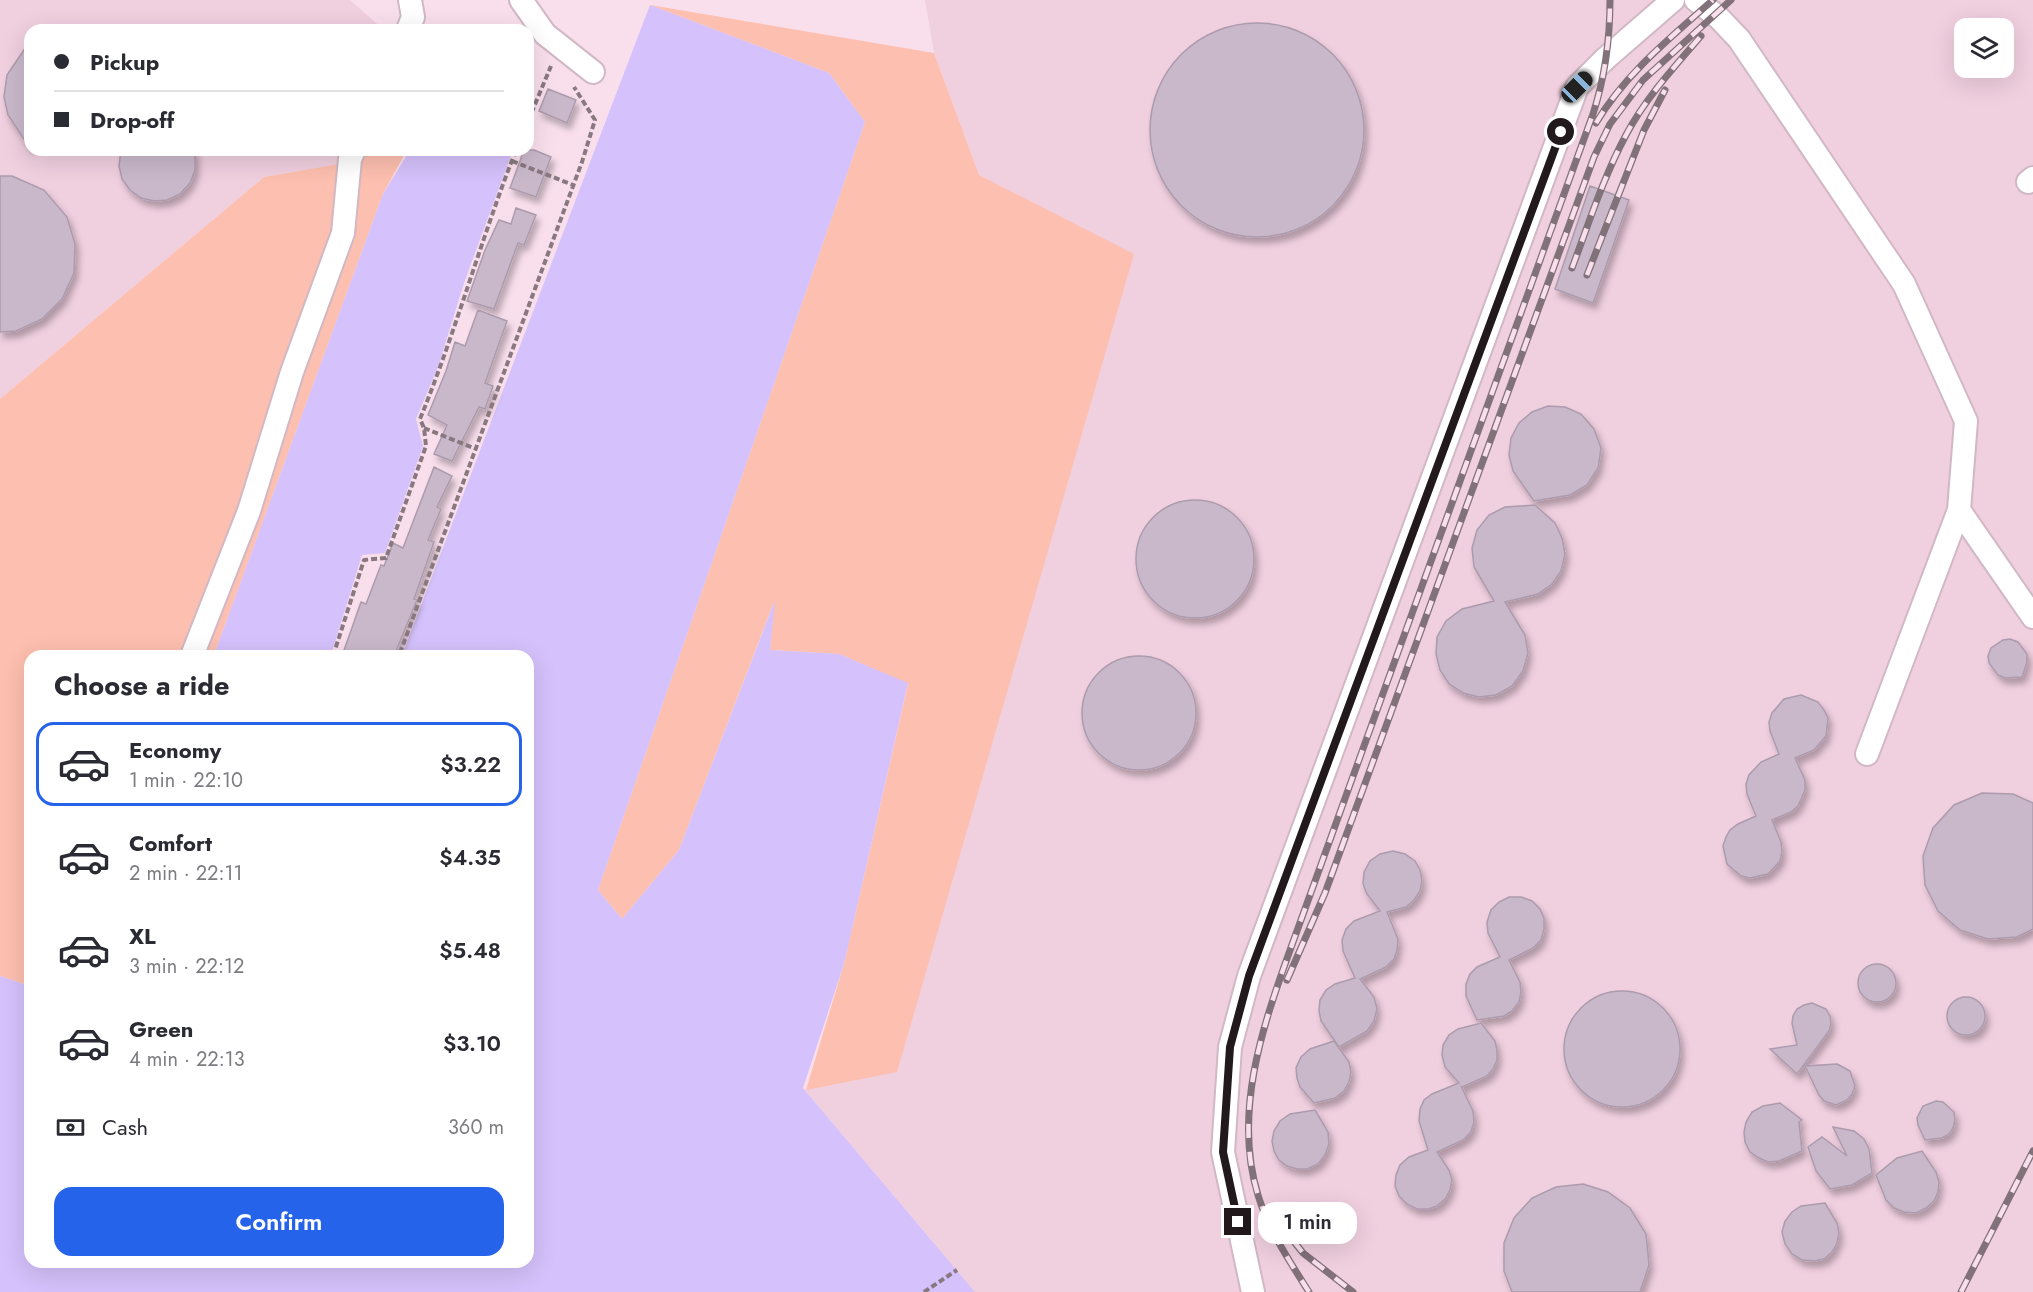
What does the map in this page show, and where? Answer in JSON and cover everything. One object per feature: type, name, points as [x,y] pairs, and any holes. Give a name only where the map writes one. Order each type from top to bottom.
[{"type":"lane","points":[[410,0],[413,17],[410,24]]},
{"type":"lane","points":[[521,0],[545,34],[586,67]]},
{"type":"lane","points":[[1253,1292],[1223,1152],[1230,1047],[1249,976],[1577,87],[1605,59],[1673,0]]},
{"type":"lane","points":[[1696,0],[1718,17],[1739,39],[1904,284],[1966,421],[1959,510],[1867,754]]},
{"type":"lane","points":[[194,650],[249,511],[291,372],[343,233],[351,156]]},
{"type":"lane","points":[[1959,510],[2033,617]]},
{"type":"path","points":[[534,107],[560,46]]},
{"type":"path","points":[[401,650],[595,120],[571,81],[586,67]]},
{"type":"path","points":[[335,650],[364,560],[386,558],[426,446],[424,428],[420,419],[442,365],[473,266],[514,156]]},
{"type":"path","points":[[512,161],[573,185]]},
{"type":"path","points":[[424,428],[476,449]]},
{"type":"path","points":[[924,1292],[957,1270]]},
{"type":"shaded area","points":[[0,0],[350,0],[377,24],[24,24],[24,156],[360,156],[357,161],[264,177],[0,399]]},
{"type":"shaded area","points":[[925,0],[2033,0],[2033,1292],[975,1292],[803,1088],[807,1090],[1134,255],[979,175],[934,53]]},
{"type":"shaded area","points":[[650,5],[934,53],[979,175],[1134,254],[897,1072],[806,1090],[844,964],[908,684],[839,654],[770,650],[774,602],[679,850],[622,919],[598,890],[865,122],[829,73]]},
{"type":"shaded area","points":[[650,5],[829,73],[865,122],[598,890],[622,919],[679,850],[775,600],[770,650],[839,654],[908,683],[844,964],[803,1088],[975,1292],[0,1292],[0,976],[24,984],[24,1268],[534,1268],[534,650],[404,650]]},
{"type":"shaded area","points":[[359,156],[404,156],[383,194],[216,650],[24,650],[24,984],[0,976],[0,399],[264,177],[356,161]]},
{"type":"shaded area","points":[[406,156],[511,156],[464,283],[438,367],[416,419],[423,446],[385,553],[362,555],[333,650],[216,650],[383,194]]},
{"type":"building","points":[[1257,23],[1288,28],[1307,36],[1325,48],[1339,62],[1351,80],[1359,99],[1364,130],[1359,161],[1351,180],[1339,198],[1325,212],[1307,224],[1288,232],[1257,237],[1226,232],[1207,224],[1189,212],[1175,198],[1163,180],[1155,161],[1150,130],[1155,99],[1163,80],[1175,62],[1189,48],[1207,36],[1226,28]]},
{"type":"building","points":[[24,50],[24,139],[8,115],[4,97],[7,75]]},
{"type":"building","points":[[548,89],[576,100],[567,123],[539,111]]},
{"type":"building","points":[[534,150],[551,157],[536,197],[510,188],[522,156],[534,156]]},
{"type":"building","points":[[120,156],[195,156],[195,170],[190,183],[180,194],[167,200],[154,201],[141,198],[130,190],[122,179],[119,166]]},
{"type":"building","points":[[0,176],[12,176],[44,190],[67,217],[75,244],[74,273],[62,299],[42,319],[16,331],[0,332]]},
{"type":"building","points":[[1590,186],[1629,200],[1593,303],[1555,289]]},
{"type":"building","points":[[516,208],[536,215],[524,245],[518,243],[494,309],[467,301],[485,250],[499,220],[511,224]]},
{"type":"building","points":[[478,310],[507,321],[485,383],[493,386],[485,409],[479,407],[452,461],[434,454],[447,425],[428,415],[455,342],[465,346]]},
{"type":"building","points":[[1548,406],[1565,407],[1581,414],[1594,429],[1601,448],[1598,468],[1587,485],[1570,495],[1534,501],[1513,471],[1509,455],[1511,438],[1519,423],[1532,412]]},
{"type":"building","points":[[434,467],[452,476],[437,507],[441,509],[428,540],[434,542],[414,599],[417,600],[396,650],[344,650],[361,602],[366,604],[381,565],[384,566],[393,543],[403,548]]},
{"type":"building","points":[[1195,500],[1218,504],[1237,517],[1250,536],[1254,559],[1250,582],[1237,601],[1218,614],[1195,618],[1172,614],[1153,601],[1140,582],[1136,559],[1140,536],[1153,517],[1172,504]]},
{"type":"building","points":[[1535,505],[1555,523],[1562,538],[1565,554],[1561,571],[1552,584],[1538,594],[1505,602],[1525,635],[1528,653],[1523,671],[1512,686],[1496,695],[1479,697],[1463,693],[1449,684],[1440,670],[1436,654],[1437,637],[1446,621],[1462,609],[1494,601],[1474,567],[1472,548],[1477,530],[1489,515],[1505,507]]},
{"type":"building","points":[[2010,639],[2018,642],[2027,654],[2022,677],[2005,678],[1998,675],[1989,663],[1988,656],[1991,648],[2003,640]]},
{"type":"building","points":[[1139,656],[1161,660],[1180,672],[1192,691],[1196,713],[1192,735],[1180,754],[1161,766],[1139,770],[1117,766],[1098,754],[1086,735],[1082,713],[1086,691],[1098,672],[1117,660]]},
{"type":"building","points":[[1801,695],[1818,702],[1824,710],[1828,718],[1826,736],[1814,750],[1795,758],[1805,780],[1805,790],[1798,806],[1791,812],[1772,820],[1781,842],[1780,861],[1768,874],[1750,878],[1741,876],[1727,864],[1723,846],[1730,830],[1756,816],[1747,794],[1746,784],[1749,775],[1761,762],[1779,754],[1770,731],[1769,722],[1772,713],[1784,699]]},
{"type":"building","points":[[1982,793],[2013,794],[2033,803],[2033,929],[2017,937],[1988,939],[1960,930],[1938,911],[1925,885],[1923,856],[1933,828],[1954,805]]},
{"type":"building","points":[[1393,851],[1405,854],[1415,861],[1422,881],[1420,891],[1406,907],[1387,912],[1398,939],[1394,959],[1386,967],[1360,979],[1374,997],[1377,1009],[1374,1021],[1367,1031],[1339,1047],[1321,1021],[1320,1000],[1326,990],[1335,984],[1355,978],[1343,951],[1342,940],[1346,929],[1354,921],[1380,911],[1367,894],[1363,884],[1364,872],[1370,861],[1380,854]]},
{"type":"building","points":[[1509,897],[1521,897],[1532,901],[1540,909],[1544,918],[1544,929],[1541,940],[1533,948],[1509,960],[1520,982],[1519,1002],[1512,1011],[1504,1016],[1477,1020],[1466,996],[1466,984],[1470,974],[1477,967],[1500,957],[1488,933],[1487,922],[1491,910],[1499,902]]},
{"type":"building","points":[[1877,964],[1891,969],[1896,983],[1891,997],[1877,1002],[1863,997],[1858,983],[1863,969]]},
{"type":"building","points":[[1622,991],[1644,995],[1663,1008],[1676,1027],[1680,1049],[1676,1071],[1663,1090],[1644,1103],[1622,1107],[1600,1103],[1581,1090],[1568,1071],[1564,1049],[1568,1027],[1581,1008],[1600,995]]},
{"type":"building","points":[[1966,997],[1980,1002],[1985,1016],[1980,1030],[1966,1035],[1952,1030],[1947,1016],[1952,1002]]},
{"type":"building","points":[[1812,1003],[1826,1009],[1831,1024],[1829,1031],[1797,1074],[1770,1049],[1797,1045],[1792,1023],[1793,1016],[1797,1009]]},
{"type":"building","points":[[1481,1023],[1495,1041],[1497,1060],[1487,1076],[1461,1086],[1473,1111],[1474,1122],[1471,1132],[1463,1140],[1437,1152],[1449,1170],[1452,1180],[1450,1190],[1437,1206],[1417,1209],[1407,1204],[1399,1196],[1395,1186],[1396,1175],[1400,1165],[1409,1157],[1428,1150],[1419,1121],[1420,1109],[1424,1100],[1432,1094],[1459,1083],[1445,1067],[1442,1055],[1443,1045],[1449,1035],[1458,1029]]},
{"type":"building","points":[[1334,1041],[1349,1062],[1351,1072],[1349,1082],[1344,1091],[1335,1098],[1314,1103],[1300,1087],[1296,1068],[1301,1057],[1310,1049]]},
{"type":"building","points":[[1837,1064],[1850,1071],[1855,1086],[1847,1100],[1836,1105],[1824,1101],[1819,1095],[1805,1066]]},
{"type":"building","points":[[1936,1101],[1943,1102],[1954,1112],[1953,1128],[1942,1138],[1925,1140],[1917,1118],[1923,1106]]},
{"type":"building","points":[[1780,1103],[1802,1120],[1799,1122],[1802,1151],[1779,1161],[1768,1162],[1750,1152],[1745,1142],[1746,1122],[1752,1112],[1763,1106]]},
{"type":"building","points":[[1315,1110],[1328,1132],[1329,1144],[1325,1155],[1318,1164],[1307,1169],[1287,1166],[1279,1160],[1274,1151],[1272,1141],[1274,1131],[1280,1121],[1290,1114]]},
{"type":"building","points":[[1833,1127],[1854,1131],[1864,1139],[1869,1149],[1872,1173],[1852,1185],[1830,1189],[1816,1171],[1808,1147],[1822,1137],[1847,1156]]},
{"type":"building","points":[[1922,1151],[1936,1172],[1939,1182],[1938,1192],[1934,1201],[1926,1208],[1916,1213],[1904,1212],[1894,1208],[1886,1200],[1876,1175],[1897,1158]]},
{"type":"building","points":[[1583,1184],[1608,1192],[1630,1208],[1646,1234],[1649,1265],[1640,1292],[1512,1292],[1504,1271],[1504,1243],[1514,1218],[1532,1198],[1556,1187]]},
{"type":"building","points":[[1825,1203],[1837,1223],[1839,1233],[1837,1243],[1824,1259],[1802,1260],[1792,1254],[1785,1244],[1782,1232],[1785,1221],[1801,1206]]},
{"type":"railway","points":[[1309,1292],[1280,1245],[1262,1208],[1251,1164],[1248,1134],[1250,1103],[1261,1041],[1289,953],[1593,114],[1606,57],[1610,0]]},
{"type":"railway","points":[[1596,123],[1620,88],[1634,73],[1713,0]]},
{"type":"railway","points":[[1287,980],[1325,893],[1594,157],[1610,124],[1643,80],[1731,0]]},
{"type":"railway","points":[[1572,268],[1603,184],[1626,135],[1651,96],[1701,36]]},
{"type":"railway","points":[[1587,275],[1644,130],[1665,90]]},
{"type":"railway","points":[[1961,1292],[2033,1151]]},
{"type":"railway","points":[[1276,1219],[1303,1253],[1353,1292]]},
{"type":"route","points":[[1238,1222],[1223,1152],[1230,1047],[1249,976],[1561,132]]}]
